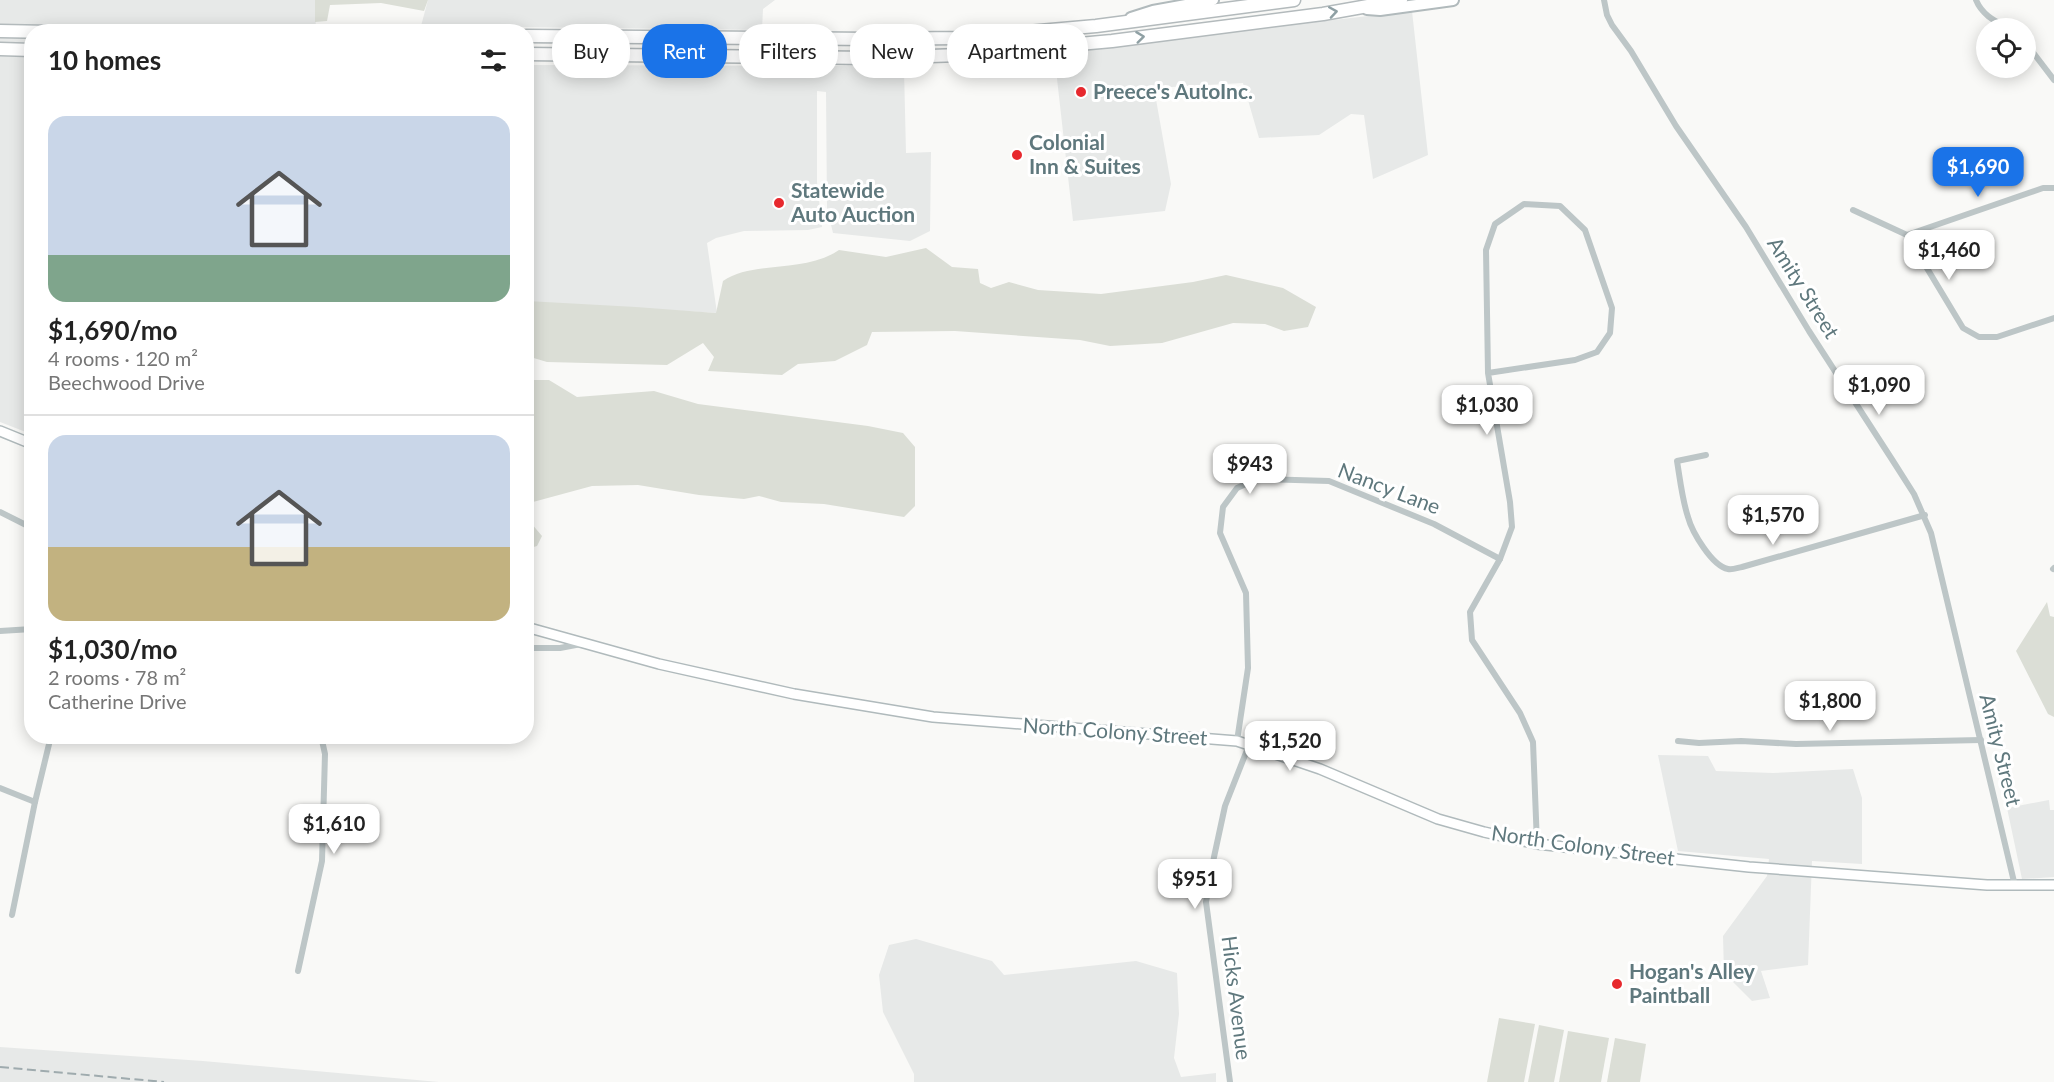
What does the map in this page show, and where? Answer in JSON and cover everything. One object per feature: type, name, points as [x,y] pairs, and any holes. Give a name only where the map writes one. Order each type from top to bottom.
[{"type":"highway","points":[[838,39],[957,38],[1119,23],[1294,0]]},
{"type":"highway","points":[[838,57],[919,57],[1039,49],[1122,40],[1358,8],[1401,0]]},
{"type":"highway","points":[[0,31],[24,31]]},
{"type":"highway","points":[[534,36],[739,38]]},
{"type":"highway","points":[[0,50],[24,50]]},
{"type":"highway","points":[[534,54],[739,56]]},
{"type":"main road","points":[[1119,23],[1145,13],[1213,0]]},
{"type":"main road","points":[[1358,8],[1380,10],[1453,0]]},
{"type":"main road","points":[[0,431],[24,441]]},
{"type":"main road","name":"North Colony Street","points":[[534,629],[659,664],[794,694],[933,717],[1237,741],[1320,769],[1438,819],[1493,835],[1537,844],[1749,867],[2014,886],[2054,885]]},
{"type":"street","name":"Amity Street","points":[[1604,0],[1612,25],[1631,51],[1676,126],[1746,227],[1925,515],[1934,542],[2014,886]]},
{"type":"street","points":[[1976,0],[1979,9],[1993,18]]},
{"type":"street","points":[[2036,56],[2054,80]]},
{"type":"street","points":[[1907,235],[2043,188],[2054,188]]},
{"type":"street","points":[[1488,373],[1575,360],[1597,352],[1610,333],[1612,308],[1585,230],[1560,206],[1524,204],[1495,224],[1486,250],[1488,373],[1510,502],[1512,527],[1500,559],[1470,612],[1472,640],[1520,713],[1533,742],[1537,844]]},
{"type":"street","points":[[1853,210],[1907,235],[1963,328],[1979,337],[1997,337],[2054,318]]},
{"type":"street","points":[[1706,455],[1677,461],[1685,507],[1693,530],[1716,562],[1727,569],[1742,567],[1925,515]]},
{"type":"street","name":"Nancy Lane","points":[[1237,741],[1248,668],[1246,593],[1220,532],[1222,507],[1237,488],[1257,479],[1329,481],[1434,524],[1500,559]]},
{"type":"street","points":[[0,512],[24,524]]},
{"type":"street","points":[[0,631],[24,630]]},
{"type":"street","points":[[534,648],[560,648],[582,644]]},
{"type":"street","points":[[1678,741],[1818,744],[1981,740]]},
{"type":"street","points":[[12,915],[49,744]]},
{"type":"street","points":[[298,970],[322,861],[325,754],[323,744]]},
{"type":"street","name":"Hicks Avenue","points":[[1230,1082],[1206,902],[1225,807],[1249,745]]},
{"type":"street","points":[[0,788],[35,802]]},
{"type":"shaded area","points":[[0,0],[315,0],[316,24],[24,24],[24,431],[0,422]]},
{"type":"shaded area","points":[[315,0],[428,0],[424,11],[381,3],[330,5],[327,21],[315,22]]},
{"type":"shaded area","points":[[428,0],[775,0],[763,9],[762,24],[739,24],[739,30],[727,30],[727,24],[642,24],[642,29],[630,28],[630,24],[552,24],[552,28],[534,27],[534,24],[422,24]]},
{"type":"shaded area","points":[[1412,11],[1428,155],[1373,179],[1364,115],[1351,114],[1319,135],[1259,138],[1243,83],[1154,88],[1171,184],[1165,211],[1073,221],[1057,78],[1088,78],[1088,48]]},
{"type":"shaded area","name":"Statewide Auto Auction","points":[[534,65],[552,65],[552,78],[630,78],[630,65],[642,65],[642,78],[727,78],[727,66],[739,66],[739,78],[838,78],[838,66],[850,65],[850,78],[904,78],[906,153],[931,152],[930,231],[910,241],[833,233],[827,208],[826,92],[817,91],[817,182],[822,227],[808,230],[744,231],[716,238],[707,243],[717,313],[534,302]]},
{"type":"shaded area","points":[[926,248],[952,267],[978,269],[980,283],[991,288],[1009,282],[1038,290],[1101,294],[1193,282],[1226,275],[1283,288],[1316,307],[1308,327],[1284,331],[1265,324],[1233,323],[1162,343],[1110,346],[1080,340],[955,331],[872,332],[867,345],[835,361],[798,364],[782,375],[708,371],[714,357],[703,343],[667,365],[547,362],[534,358],[534,301],[716,313],[723,281],[735,275],[764,268],[810,262],[839,250],[886,257]]},
{"type":"shaded area","points":[[534,380],[549,380],[577,397],[654,391],[698,404],[868,426],[903,433],[915,447],[915,506],[904,517],[824,504],[781,502],[759,496],[744,499],[699,495],[638,485],[592,486],[534,502]]},
{"type":"shaded area","points":[[534,527],[542,536],[537,546],[534,547]]},
{"type":"shaded area","points":[[2047,602],[2050,616],[2054,617],[2054,717],[2048,714],[2016,651]]},
{"type":"shaded area","points":[[1658,755],[1708,756],[1716,771],[1773,773],[1853,769],[1862,798],[1862,864],[1812,861],[1808,965],[1761,971],[1770,998],[1752,1001],[1724,973],[1723,936],[1767,876],[1769,859],[1678,851]]},
{"type":"shaded area","points":[[2049,800],[2050,810],[2054,810],[2054,877],[2022,879],[2007,808]]},
{"type":"shaded area","points":[[916,939],[992,961],[1004,975],[1136,961],[1177,973],[1179,1014],[1174,1058],[1181,1077],[1216,1073],[1216,1082],[914,1082],[914,1074],[883,1012],[879,975],[889,945]]},
{"type":"shaded area","points":[[1499,1018],[1535,1024],[1524,1082],[1487,1082]]},
{"type":"shaded area","points":[[1539,1025],[1564,1030],[1554,1082],[1528,1082]]},
{"type":"shaded area","points":[[1568,1031],[1609,1038],[1601,1082],[1559,1082]]},
{"type":"shaded area","points":[[1615,1038],[1646,1044],[1640,1082],[1607,1082]]},
{"type":"shaded area","points":[[0,1047],[203,1061],[439,1082],[0,1082]]},
{"type":"railway","points":[[0,1067],[164,1082]]},
{"type":"place","name":"Preece's AutoInc.","points":[[1081,92]]},
{"type":"place","name":"Colonial Inn & Suites","points":[[1017,155]]},
{"type":"place","name":"Statewide Auto Auction","points":[[779,203]]},
{"type":"place","name":"Hogan's Alley Paintball","points":[[1617,984]]}]
